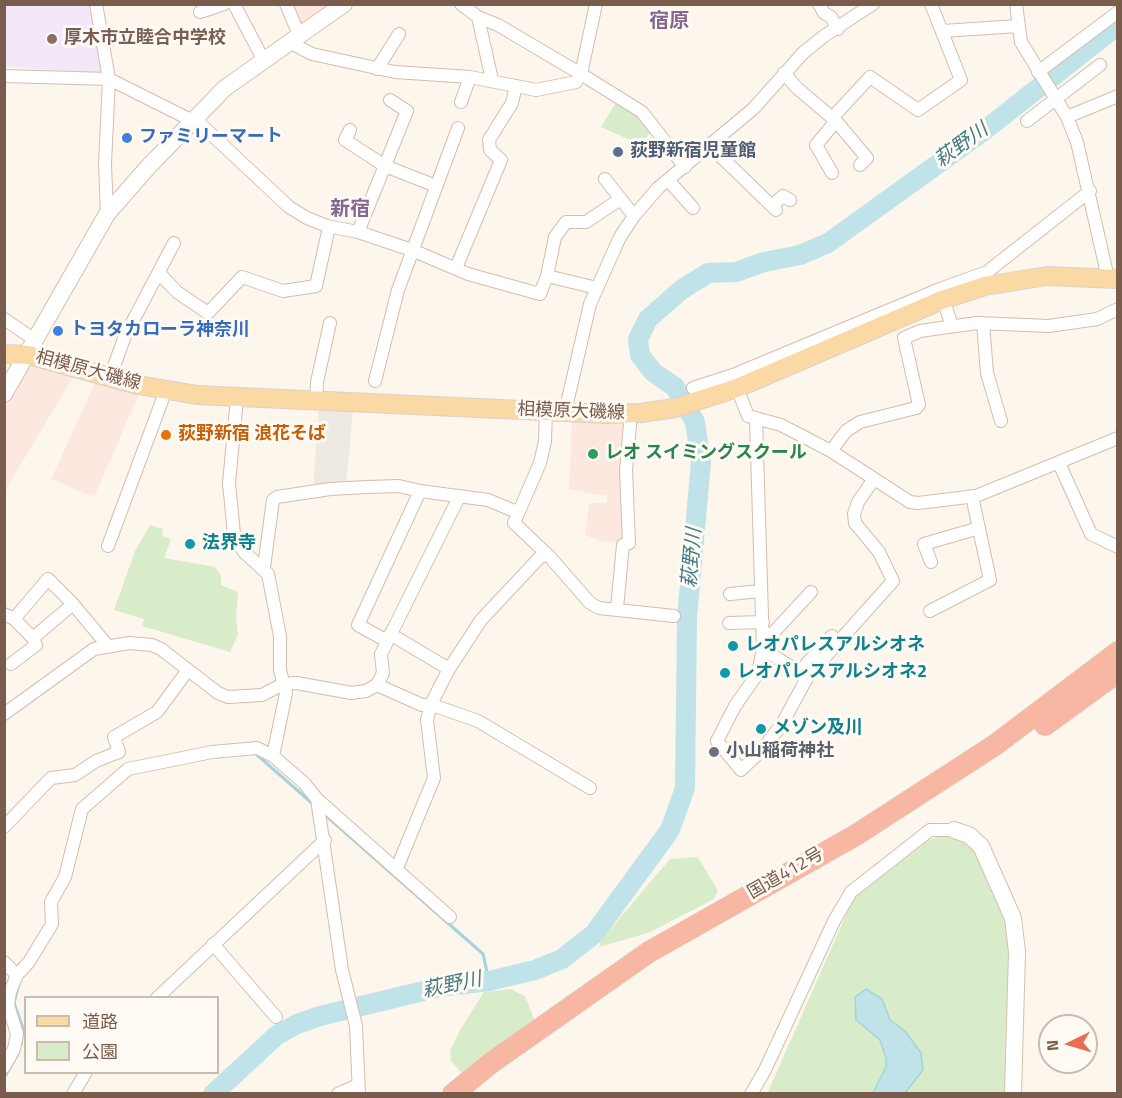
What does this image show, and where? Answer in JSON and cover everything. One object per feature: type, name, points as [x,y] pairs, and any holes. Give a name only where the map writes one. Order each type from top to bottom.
[{"type":"highway","name":"国道412号","points":[[453,1094],[500,1056],[649,952],[856,835],[995,744],[1118,652]]},
{"type":"highway","name":"国道412号","points":[[476,1094],[531,1048],[656,963],[801,878],[861,847],[1001,755],[1118,672]]},
{"type":"main road","name":"相模原大磯線","points":[[4,354],[31,347],[110,377],[166,390],[237,398],[631,414],[675,408],[699,394],[737,388],[941,294],[1028,278],[1114,282]]},
{"type":"street","points":[[96,4],[109,79],[105,164],[107,214]]},
{"type":"street","points":[[200,12],[224,4]]},
{"type":"street","points":[[234,4],[263,59]]},
{"type":"street","points":[[286,4],[294,38],[312,54],[377,69],[470,77],[536,90],[576,82],[581,74],[596,4]]},
{"type":"street","points":[[4,394],[107,214],[192,119],[225,88],[344,4]]},
{"type":"street","points":[[461,4],[478,17],[498,25],[642,112],[685,167]]},
{"type":"street","points":[[819,4],[838,29]]},
{"type":"street","points":[[565,412],[590,304],[620,237],[634,216],[668,180],[753,110],[784,73],[824,36],[873,4]]},
{"type":"street","points":[[832,173],[828,158],[816,145],[870,77],[918,110],[961,80],[931,4]]},
{"type":"street","points":[[1016,4],[1021,42],[1067,117],[1090,191],[1114,282]]},
{"type":"street","points":[[1039,74],[1118,12]]},
{"type":"street","points":[[478,17],[492,80]]},
{"type":"street","points":[[943,32],[1018,26]]},
{"type":"street","points":[[377,69],[399,34]]},
{"type":"street","points":[[1027,121],[1100,65]]},
{"type":"street","points":[[784,73],[797,88],[835,119],[867,158],[860,165]]},
{"type":"street","points":[[4,76],[109,79],[192,119],[289,207],[329,227],[358,232],[456,268],[540,294],[547,276],[555,237],[566,222],[586,222],[619,200]]},
{"type":"street","points":[[461,102],[470,77]]},
{"type":"street","points":[[456,268],[501,160],[490,150],[489,140],[512,103],[516,86]]},
{"type":"street","points":[[1067,117],[1118,96]]},
{"type":"street","points":[[358,232],[407,111],[390,100]]},
{"type":"street","points":[[375,381],[398,290],[458,128]]},
{"type":"street","points":[[345,140],[385,166],[436,186]]},
{"type":"street","points":[[710,146],[774,208],[784,195]]},
{"type":"street","points":[[605,178],[619,200],[634,216]]},
{"type":"street","points":[[668,180],[693,208]]},
{"type":"street","points":[[699,394],[733,375],[941,294],[987,272],[1090,191]]},
{"type":"street","points":[[159,273],[177,292],[208,313],[242,277],[283,291],[316,286],[329,227]]},
{"type":"street","points":[[110,377],[125,336],[174,243]]},
{"type":"street","points":[[547,276],[597,288]]},
{"type":"street","points":[[941,294],[952,326]]},
{"type":"street","points":[[831,451],[846,431],[860,422],[916,408],[919,405],[904,338],[920,331],[983,323],[1049,326],[1097,319],[1118,309]]},
{"type":"street","points":[[4,319],[31,347]]},
{"type":"street","points":[[983,323],[987,373],[1001,421]]},
{"type":"street","points":[[316,402],[326,328]]},
{"type":"street","points":[[737,388],[748,416],[781,425],[831,451],[910,502],[972,496],[1118,438]]},
{"type":"street","points":[[108,546],[166,390]]},
{"type":"street","points":[[237,398],[229,483],[234,534],[244,552],[264,567],[268,574],[280,636],[283,684],[286,693],[273,756]]},
{"type":"street","points":[[546,411],[545,441],[540,462],[514,523],[549,556],[590,603],[599,608],[617,608],[674,616]]},
{"type":"street","points":[[617,608],[623,565],[623,545],[629,543],[626,470],[631,414]]},
{"type":"street","points":[[756,419],[763,642],[758,673],[735,706],[717,741],[741,770],[762,750],[782,724],[808,676],[894,583],[879,552],[855,524],[854,514],[858,502],[874,479]]},
{"type":"street","points":[[1059,463],[1091,534],[1118,547]]},
{"type":"street","points":[[264,567],[273,500],[277,498],[339,488],[399,486],[488,500],[517,512]]},
{"type":"street","points":[[420,491],[369,592],[357,625],[389,638],[449,669]]},
{"type":"street","points":[[930,610],[990,580],[972,496]]},
{"type":"street","points":[[4,714],[87,654],[107,645],[129,643],[152,645],[218,693],[228,697],[262,695],[283,684],[297,683],[351,693],[366,691],[377,686],[383,673],[381,654],[459,497]]},
{"type":"street","points":[[931,562],[924,544],[979,528]]},
{"type":"street","points":[[397,868],[434,778],[427,720],[430,706],[449,669],[481,620],[504,592],[541,556],[549,556]]},
{"type":"street","points":[[11,664],[36,645],[33,638],[9,616],[48,579],[74,604],[107,645]]},
{"type":"street","points":[[730,594],[761,591]]},
{"type":"street","points":[[763,642],[812,592]]},
{"type":"street","points":[[33,638],[74,604]]},
{"type":"street","points":[[729,623],[763,622]]},
{"type":"street","points":[[763,642],[797,671],[802,669],[815,650],[832,636]]},
{"type":"street","points":[[4,827],[51,778],[75,775],[96,761],[119,752],[114,737],[157,712],[188,670]]},
{"type":"street","points":[[377,686],[422,705],[478,721],[590,788]]},
{"type":"street","points":[[4,1067],[14,1050],[17,1034],[8,1005],[17,975],[52,924],[51,902],[65,878],[82,809],[128,769],[212,752],[257,748],[273,756],[304,783],[317,799],[450,917]]},
{"type":"street","points":[[317,799],[348,996],[356,1026],[358,1089],[338,1094]]},
{"type":"street","points":[[751,1094],[765,1070],[834,921],[851,892],[930,830],[954,830],[969,835],[981,846],[1013,918],[1017,952],[1013,1094]]},
{"type":"street","points":[[158,996],[325,840]]},
{"type":"street","points":[[213,944],[276,1017]]},
{"type":"street","points":[[4,962],[17,975]]},
{"type":"street","points":[[73,1094],[85,1074]]},
{"type":"shaded area","name":"厚木市立睦合中学校","points":[[5,5],[93,5],[103,75],[5,66]]},
{"type":"shaded area","points":[[290,5],[334,5],[300,26]]},
{"type":"shaded area","points":[[29,366],[73,377],[5,491],[5,409]]},
{"type":"shaded area","points":[[96,381],[140,392],[94,497],[51,479]]},
{"type":"shaded area","points":[[319,409],[353,410],[346,486],[313,488]]},
{"type":"shaded area","points":[[572,419],[626,421],[624,543],[600,541],[585,535],[589,503],[606,503],[607,496],[569,489]]},
{"type":"green space","points":[[618,99],[653,129],[643,142],[639,144],[601,127]]},
{"type":"green space","points":[[150,525],[163,529],[162,536],[171,539],[164,558],[215,567],[221,576],[221,585],[238,592],[236,618],[238,635],[230,652],[142,626],[144,619],[114,610],[135,551]]},
{"type":"green space","points":[[943,836],[966,842],[976,851],[1003,911],[1008,929],[1011,949],[1007,1093],[767,1094],[853,899],[930,839]]},
{"type":"green space","points":[[698,857],[718,891],[714,899],[648,933],[599,947],[601,940],[670,859]]},
{"type":"green space","points":[[511,989],[525,996],[534,1019],[462,1073],[451,1061],[450,1051],[460,1030],[484,992]]},
{"type":"water","points":[[866,989],[882,999],[890,1020],[905,1031],[921,1053],[923,1070],[905,1093],[873,1093],[886,1067],[886,1058],[880,1040],[856,1020],[855,997]]},
{"type":"waterway","name":"萩野川","points":[[213,1094],[277,1035],[297,1024],[320,1016],[440,987],[489,981],[535,970],[562,959],[594,934],[670,830],[685,788],[687,618],[701,462],[695,422],[675,387],[653,372],[640,355],[638,339],[648,319],[681,290],[708,273],[736,272],[764,262],[800,255],[828,243],[985,130],[1118,25]]},
{"type":"waterway","points":[[256,754],[314,805]]},
{"type":"waterway","points":[[323,813],[483,954],[489,981]]},
{"type":"waterway","points":[[18,987],[14,1003],[23,1028],[21,1045]]},
{"type":"waterway","points":[[4,1078],[18,1054]]},
{"type":"place","name":"厚木市立睦合中学校","points":[[52,39]]},
{"type":"place","name":"ファミリーマート","points":[[127,138]]},
{"type":"place","name":"荻野新宿児童館","points":[[618,152]]},
{"type":"place","name":"トヨタカローラ神奈川","points":[[58,331]]},
{"type":"place","name":"荻野新宿 浪花そば","points":[[166,435]]},
{"type":"place","name":"レオ スイミングスクール","points":[[593,454]]},
{"type":"place","name":"法界寺","points":[[190,544]]},
{"type":"place","name":"レオパレスアルシオネ","points":[[733,646]]},
{"type":"place","name":"レオパレスアルシオネ2","points":[[725,673]]},
{"type":"place","name":"メゾン及川","points":[[761,729]]},
{"type":"place","name":"小山稲荷神社","points":[[714,752]]},
{"type":"district","name":"宿原","points":[[669,22]]},
{"type":"district","name":"新宿","points":[[350,210]]}]
